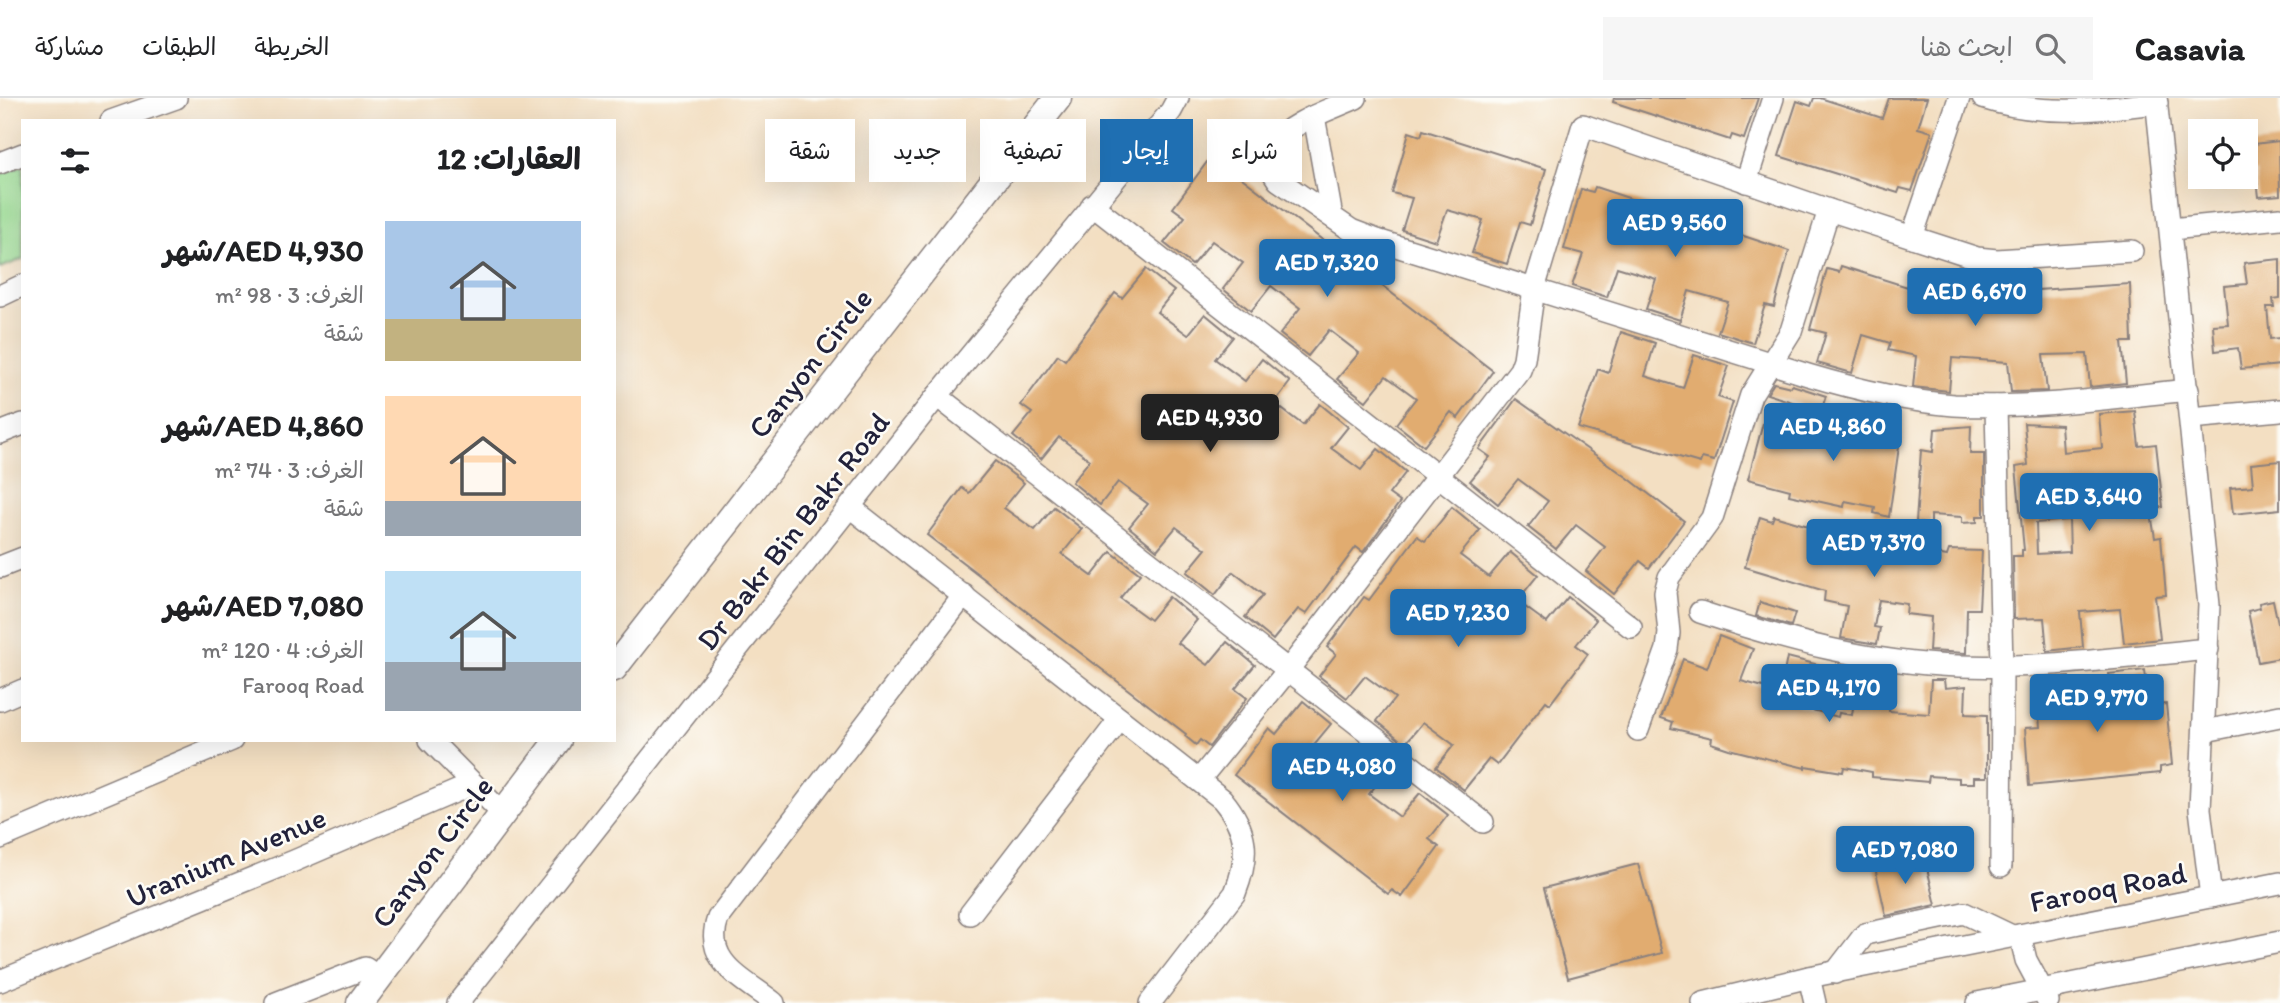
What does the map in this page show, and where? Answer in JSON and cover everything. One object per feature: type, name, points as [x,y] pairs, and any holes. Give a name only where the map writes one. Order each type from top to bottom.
[{"type":"main road","name":"Canyon Circle","points":[[616,665],[1058,98]]},
{"type":"main road","name":"Canyon Circle","points":[[360,1003],[556,742]]},
{"type":"street","points":[[117,119],[176,98]]},
{"type":"street","name":"Dr Bakr Bin Bakr Road","points":[[469,999],[937,396],[1171,111],[1178,98]]},
{"type":"street","points":[[1356,98],[1284,133],[1269,148],[1268,164],[1278,180],[1352,230],[1377,240],[1858,390],[1951,404],[1996,406],[2082,401],[2188,390]]},
{"type":"street","points":[[1746,182],[1773,98]]},
{"type":"street","points":[[1912,237],[1959,98]]},
{"type":"street","points":[[1983,98],[2007,106],[2063,111],[2156,101],[2210,605],[2200,808],[2211,897]]},
{"type":"street","points":[[1314,117],[1332,217]]},
{"type":"street","points":[[1199,780],[1289,670],[1520,370],[1534,289],[1583,125],[1977,258],[1997,260],[2132,251]]},
{"type":"street","points":[[0,163],[21,155]]},
{"type":"street","points":[[1092,205],[1631,627]]},
{"type":"street","points":[[1638,730],[1667,649],[1669,633],[1664,592],[1669,576],[1712,518],[1751,395],[1791,331],[1829,210]]},
{"type":"street","points":[[2171,229],[2280,218]]},
{"type":"street","points":[[0,296],[21,286]]},
{"type":"street","points":[[937,396],[1483,822]]},
{"type":"street","points":[[1996,406],[2002,667],[2001,866]]},
{"type":"street","points":[[2190,418],[2280,410]]},
{"type":"street","points":[[0,433],[21,425]]},
{"type":"street","points":[[850,507],[1199,780],[1235,814],[1244,842],[1243,873],[1235,892],[1150,1003]]},
{"type":"street","points":[[0,567],[21,559]]},
{"type":"street","points":[[774,1003],[751,996],[716,953],[713,940],[718,918],[964,595]]},
{"type":"street","points":[[1700,612],[1769,635],[1830,650],[1892,660],[1957,666],[2002,667],[2208,649]]},
{"type":"street","points":[[0,699],[21,691]]},
{"type":"street","points":[[2205,731],[2280,716]]},
{"type":"street","points":[[970,914],[1120,719]]},
{"type":"street","points":[[0,838],[227,742]]},
{"type":"street","points":[[432,742],[502,813]]},
{"type":"street","name":"Uranium Avenue","points":[[0,981],[294,861],[473,784]]},
{"type":"street","name":"Farooq Road","points":[[1703,1003],[1809,977],[2280,883]]},
{"type":"street","points":[[1835,973],[1865,934],[1964,914],[2016,936],[2045,996]]},
{"type":"street","points":[[1977,1003],[2045,996],[2280,942]]},
{"type":"street","points":[[276,1003],[365,968],[380,978]]},
{"type":"street","points":[[1809,977],[1815,1003]]},
{"type":"green space","points":[[21,166],[21,260],[0,268],[0,174]]},
{"type":"building","points":[[1614,98],[1758,98],[1744,139],[1732,135],[1730,140],[1613,102]]},
{"type":"building","points":[[1814,98],[1882,118],[1889,98],[1927,98],[1918,128],[1932,132],[1912,191],[1900,188],[1898,193],[1779,156],[1797,101],[1811,106]]},
{"type":"building","points":[[1423,130],[1546,169],[1530,225],[1520,222],[1507,264],[1472,253],[1483,220],[1447,210],[1436,241],[1402,230],[1412,198],[1392,193],[1409,132],[1421,136]]},
{"type":"building","points":[[2279,141],[2280,195],[2259,197],[2258,143]]},
{"type":"building","points":[[1207,162],[1207,182],[1247,182],[1493,371],[1458,418],[1451,412],[1424,446],[1396,424],[1416,398],[1386,376],[1366,401],[1337,379],[1359,353],[1329,330],[1308,356],[1280,334],[1300,308],[1271,286],[1251,311],[1223,289],[1243,263],[1212,241],[1192,265],[1164,243],[1185,217],[1173,208]]},
{"type":"building","points":[[1595,187],[1789,251],[1774,307],[1765,305],[1753,343],[1718,332],[1728,302],[1689,291],[1680,320],[1646,309],[1656,279],[1617,267],[1607,297],[1572,286],[1583,254],[1564,249],[1581,189],[1593,192]]},
{"type":"building","points":[[2280,259],[2280,298],[2273,299],[2274,307],[2267,307],[2270,339],[2280,338],[2280,365],[2241,369],[2238,348],[2215,351],[2213,325],[2228,324],[2224,286],[2247,284],[2244,263]]},
{"type":"building","points":[[1841,266],[1914,289],[1915,286],[1956,295],[1956,292],[1997,298],[1997,293],[2037,295],[2037,290],[2130,284],[2132,342],[2122,342],[2126,383],[2090,387],[2087,354],[2043,355],[2047,391],[2011,392],[2008,362],[1952,358],[1949,391],[1913,387],[1916,356],[1888,350],[1890,343],[1863,335],[1852,373],[1817,363],[1826,333],[1810,329],[1827,269],[1839,272]]},
{"type":"building","points":[[1146,269],[1174,291],[1157,312],[1188,335],[1205,314],[1233,337],[1215,359],[1245,381],[1262,359],[1290,382],[1274,403],[1303,425],[1320,404],[1348,427],[1331,448],[1361,470],[1378,449],[1406,472],[1389,494],[1400,502],[1363,552],[1356,547],[1306,614],[1298,609],[1273,640],[1245,617],[1263,595],[1233,572],[1215,595],[1187,572],[1206,549],[1176,527],[1157,550],[1129,527],[1148,504],[1118,482],[1100,505],[1072,482],[1090,460],[1059,437],[1041,459],[1013,436],[1032,413],[1021,405],[1058,355],[1065,360],[1115,293],[1122,298]]},
{"type":"building","points":[[1621,332],[1655,343],[1645,376],[1683,388],[1694,355],[1729,366],[1718,397],[1733,402],[1714,461],[1702,458],[1700,463],[1578,428],[1598,369],[1608,373]]},
{"type":"building","points":[[1774,383],[1792,385],[1826,396],[1821,411],[1767,394]]},
{"type":"building","points":[[1516,399],[1684,521],[1649,568],[1640,561],[1614,594],[1586,571],[1605,547],[1576,525],[1556,549],[1528,527],[1548,501],[1518,479],[1498,504],[1470,481],[1490,457],[1479,449]]},
{"type":"building","points":[[1862,404],[1897,413],[1889,446],[1899,447],[1889,517],[1874,513],[1875,507],[1845,501],[1844,507],[1789,495],[1790,490],[1748,479],[1763,423],[1818,440],[1821,430],[1853,438]]},
{"type":"building","points":[[2135,411],[2139,446],[2156,444],[2163,507],[2150,508],[2155,538],[2161,537],[2166,595],[2155,596],[2160,639],[2124,643],[2120,609],[2080,612],[2083,647],[2047,651],[2044,618],[2014,619],[2013,556],[2022,556],[2024,550],[2016,467],[2028,465],[2024,423],[2061,425],[2063,452],[2102,448],[2099,414]],"holes":[[[2069,520],[2070,552],[2037,554],[2036,523]]]},
{"type":"building","points":[[1971,426],[1970,454],[1984,454],[1984,516],[1977,516],[1977,522],[1962,523],[1962,517],[1931,515],[1931,526],[1916,522],[1921,450],[1933,452],[1935,429]]},
{"type":"building","points":[[995,461],[1024,483],[1004,508],[1035,530],[1054,507],[1082,529],[1062,554],[1092,576],[1111,552],[1140,574],[1120,598],[1150,620],[1169,597],[1197,620],[1178,643],[1208,665],[1227,642],[1255,665],[1235,689],[1247,698],[1209,747],[1200,740],[1196,745],[1186,734],[927,535],[962,488],[969,493]]},
{"type":"building","points":[[2280,461],[2280,509],[2233,514],[2230,488],[2253,486],[2251,464]]},
{"type":"building","points":[[1452,507],[1480,530],[1460,555],[1489,577],[1510,552],[1538,575],[1517,601],[1547,623],[1568,597],[1596,620],[1576,645],[1588,654],[1550,704],[1546,701],[1497,765],[1489,759],[1464,790],[1436,767],[1454,745],[1423,722],[1405,744],[1377,721],[1395,698],[1365,676],[1347,698],[1319,676],[1336,654],[1327,647],[1364,597],[1369,600],[1417,536],[1425,541]]},
{"type":"building","points":[[1774,516],[1874,542],[1873,544],[1947,556],[1949,550],[1982,551],[1979,609],[1967,609],[1966,653],[1929,651],[1931,617],[1906,614],[1907,604],[1879,600],[1874,627],[1880,628],[1877,644],[1841,638],[1847,606],[1824,601],[1825,591],[1745,567],[1760,517],[1772,521]]},
{"type":"building","points":[[2273,600],[2280,633],[2280,658],[2258,662],[2248,611],[2260,608],[2259,603]]},
{"type":"building","points":[[1760,602],[1795,613],[1791,626],[1756,616]]},
{"type":"building","points":[[1719,636],[1753,649],[1741,681],[1767,688],[1765,697],[1838,717],[1839,713],[1852,715],[1858,674],[1893,683],[1889,711],[1929,714],[1931,680],[1944,680],[1945,688],[1966,686],[1965,714],[1987,715],[1987,777],[1974,777],[1974,783],[1959,783],[1959,778],[1929,776],[1928,782],[1872,777],[1872,772],[1844,767],[1843,772],[1805,768],[1729,749],[1711,743],[1712,738],[1671,728],[1673,722],[1661,718],[1683,659],[1707,668]]},
{"type":"building","points":[[1787,657],[1823,666],[1819,681],[1784,673]]},
{"type":"building","points":[[2145,670],[2149,705],[2166,704],[2172,765],[2160,767],[2160,773],[2029,786],[2025,728],[2040,727],[2033,680],[2069,677],[2072,714],[2112,711],[2109,674]]},
{"type":"building","points":[[1303,701],[1331,724],[1311,748],[1342,770],[1361,747],[1389,769],[1369,794],[1400,817],[1420,793],[1448,815],[1429,839],[1439,847],[1402,897],[1392,890],[1388,894],[1234,775],[1269,728],[1276,734]]},
{"type":"building","points":[[1924,856],[1936,905],[1886,916],[1875,867]]},
{"type":"building","points":[[1638,864],[1662,953],[1568,978],[1544,888]]}]
